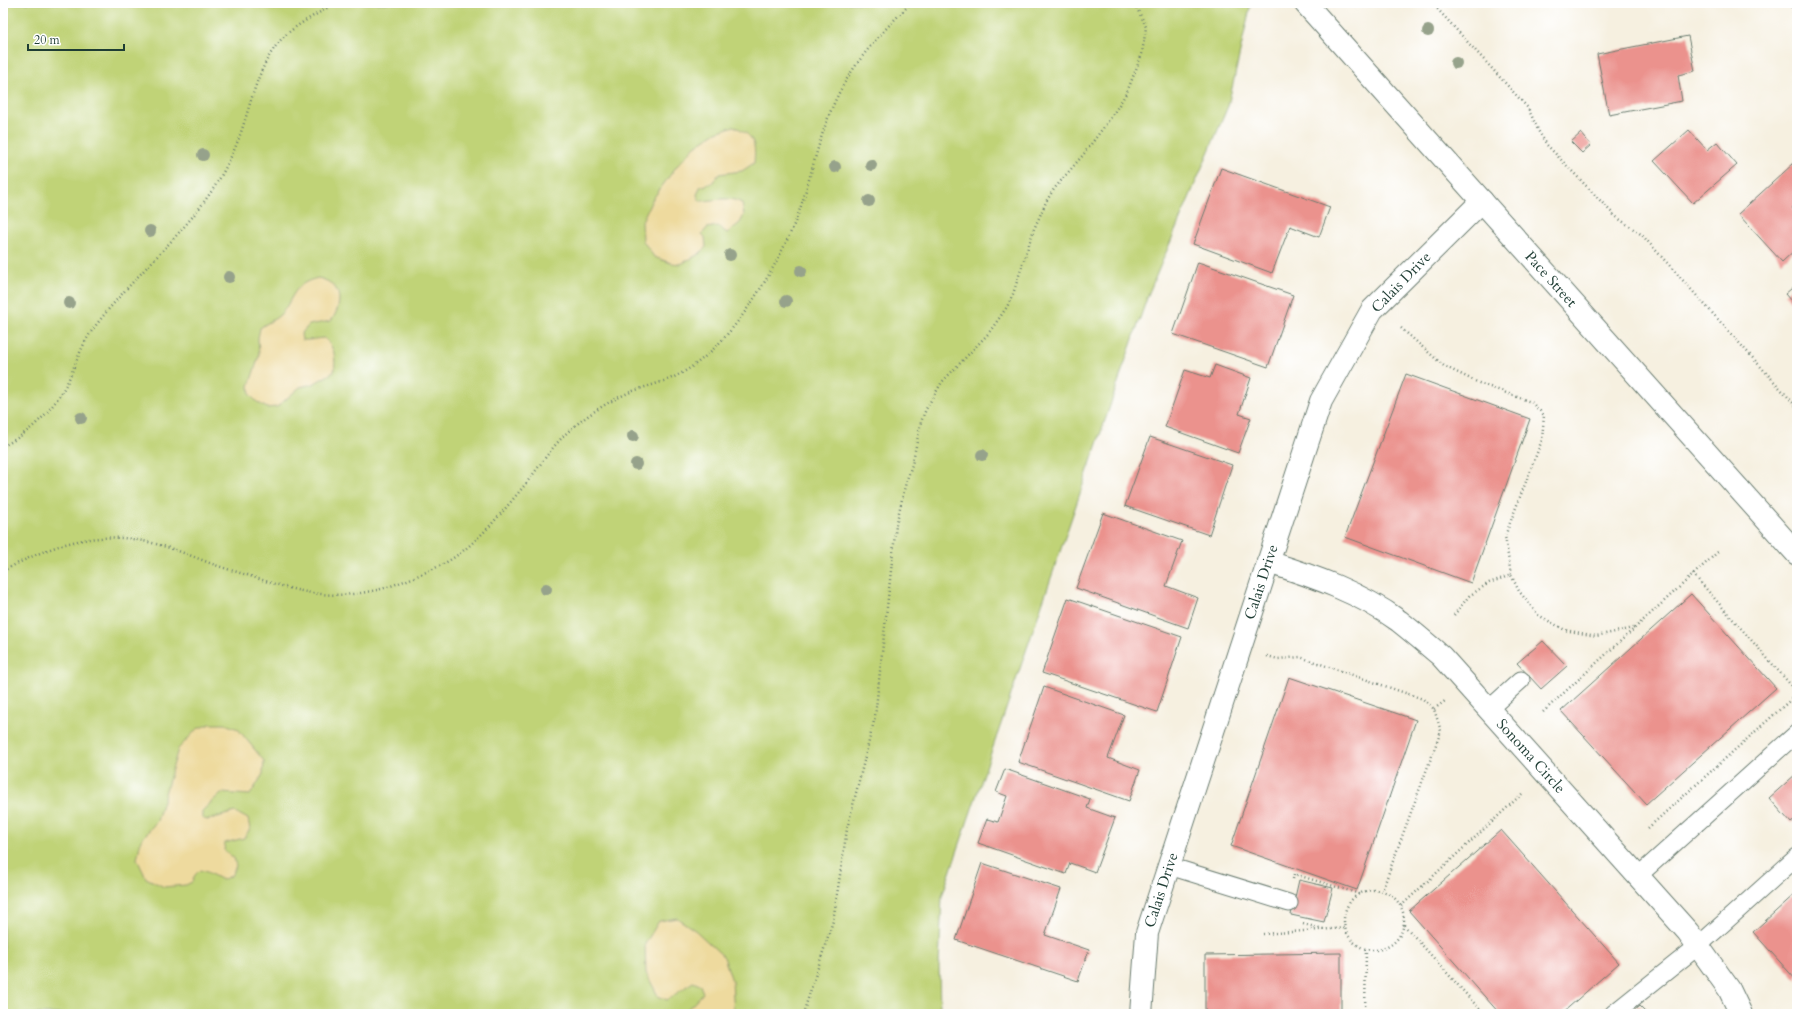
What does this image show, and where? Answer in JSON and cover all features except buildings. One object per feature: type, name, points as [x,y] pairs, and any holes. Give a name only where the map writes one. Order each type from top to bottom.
[{"type":"street","name":"Pace Street","points":[[1305,3],[1797,554]]},
{"type":"street","name":"Calais Drive","points":[[1140,1014],[1147,933],[1321,401],[1372,310],[1482,201]]},
{"type":"street","name":"Sonoma Circle","points":[[1268,562],[1298,572],[1356,596],[1398,620],[1441,656],[1688,932],[1730,989],[1741,1014]]},
{"type":"lane","points":[[1489,709],[1521,680]]},
{"type":"lane","points":[[1638,876],[1797,733]]},
{"type":"lane","points":[[1613,1014],[1698,946],[1797,857]]},
{"type":"lane","points":[[1169,866],[1288,903]]},
{"type":"path","points":[[3,446],[31,428],[46,414],[69,379],[78,356],[90,333],[138,275],[189,223],[210,193],[235,148],[262,68],[276,45],[305,22],[335,3]]},
{"type":"path","points":[[3,571],[41,552],[75,541],[104,537],[132,539],[158,544],[182,551],[276,586],[325,596],[377,590],[421,574],[455,557],[504,511],[557,442],[568,431],[594,412],[619,397],[674,376],[687,369],[710,352],[739,319],[769,274],[793,225],[799,211],[819,142],[838,95],[862,56],[911,3]]},
{"type":"path","points":[[803,1014],[833,921],[847,829],[875,717],[896,525],[904,489],[912,465],[921,422],[931,400],[942,382],[988,334],[1007,308],[1013,294],[1034,228],[1047,200],[1112,116],[1126,92],[1142,54],[1146,27],[1134,3]]},
{"type":"path","points":[[1432,3],[1528,108],[1547,145],[1615,216],[1642,235],[1797,407]]},
{"type":"path","points":[[1790,3],[1797,21]]},
{"type":"path","points":[[1402,328],[1444,366],[1479,383],[1531,402],[1544,415],[1542,440],[1505,536],[1511,575],[1520,591],[1538,615],[1565,630],[1596,636],[1635,628]]},
{"type":"path","points":[[1543,712],[1719,551]]},
{"type":"path","points":[[1648,828],[1797,693],[1694,574]]},
{"type":"path","points":[[1454,615],[1469,596],[1490,583],[1511,575]]},
{"type":"path","points":[[1240,649],[1278,659],[1300,657],[1423,699],[1434,709],[1441,731],[1382,891]]},
{"type":"path","points":[[1434,709],[1448,699]]},
{"type":"path","points":[[1401,906],[1546,773]]},
{"type":"path","points":[[1372,890],[1382,891],[1391,894],[1401,906],[1405,918],[1404,925],[1400,937],[1393,944],[1385,949],[1366,949],[1356,945],[1349,937],[1345,928],[1344,918],[1347,907],[1353,899],[1362,893],[1372,890]]},
{"type":"path","points":[[1404,925],[1484,1014]]},
{"type":"path","points":[[1263,934],[1345,928]]},
{"type":"path","points":[[1365,1014],[1366,949]]},
{"type":"green space","points":[[3,3],[1251,3],[1228,106],[1148,295],[942,896],[939,965],[940,1014],[3,1014]]},
{"type":"sand","points":[[734,126],[746,133],[752,140],[755,150],[754,163],[742,171],[719,174],[712,183],[700,187],[697,195],[700,201],[731,199],[742,203],[744,215],[740,223],[727,233],[718,226],[707,228],[702,234],[705,237],[706,247],[699,254],[681,264],[671,263],[654,257],[643,241],[642,221],[652,200],[676,167],[695,146],[716,132]]},
{"type":"sand","points":[[318,278],[332,284],[336,289],[339,301],[338,307],[331,321],[309,325],[301,334],[302,340],[325,338],[333,349],[335,362],[334,372],[313,384],[300,387],[277,407],[267,408],[257,402],[250,395],[249,386],[259,356],[258,338],[260,328],[281,314],[295,292],[303,284]]},
{"type":"sand","points":[[210,724],[225,724],[238,729],[264,761],[263,774],[250,795],[221,793],[202,811],[202,818],[207,820],[235,812],[248,819],[250,829],[244,838],[225,843],[224,850],[234,858],[236,866],[231,876],[222,880],[200,870],[195,875],[192,882],[186,885],[164,887],[146,878],[137,859],[141,840],[157,821],[178,749],[197,729]]},
{"type":"sand","points":[[677,918],[696,931],[724,957],[732,981],[734,1014],[682,1014],[703,993],[700,985],[693,982],[667,1000],[658,996],[646,973],[645,944],[659,921]]}]
